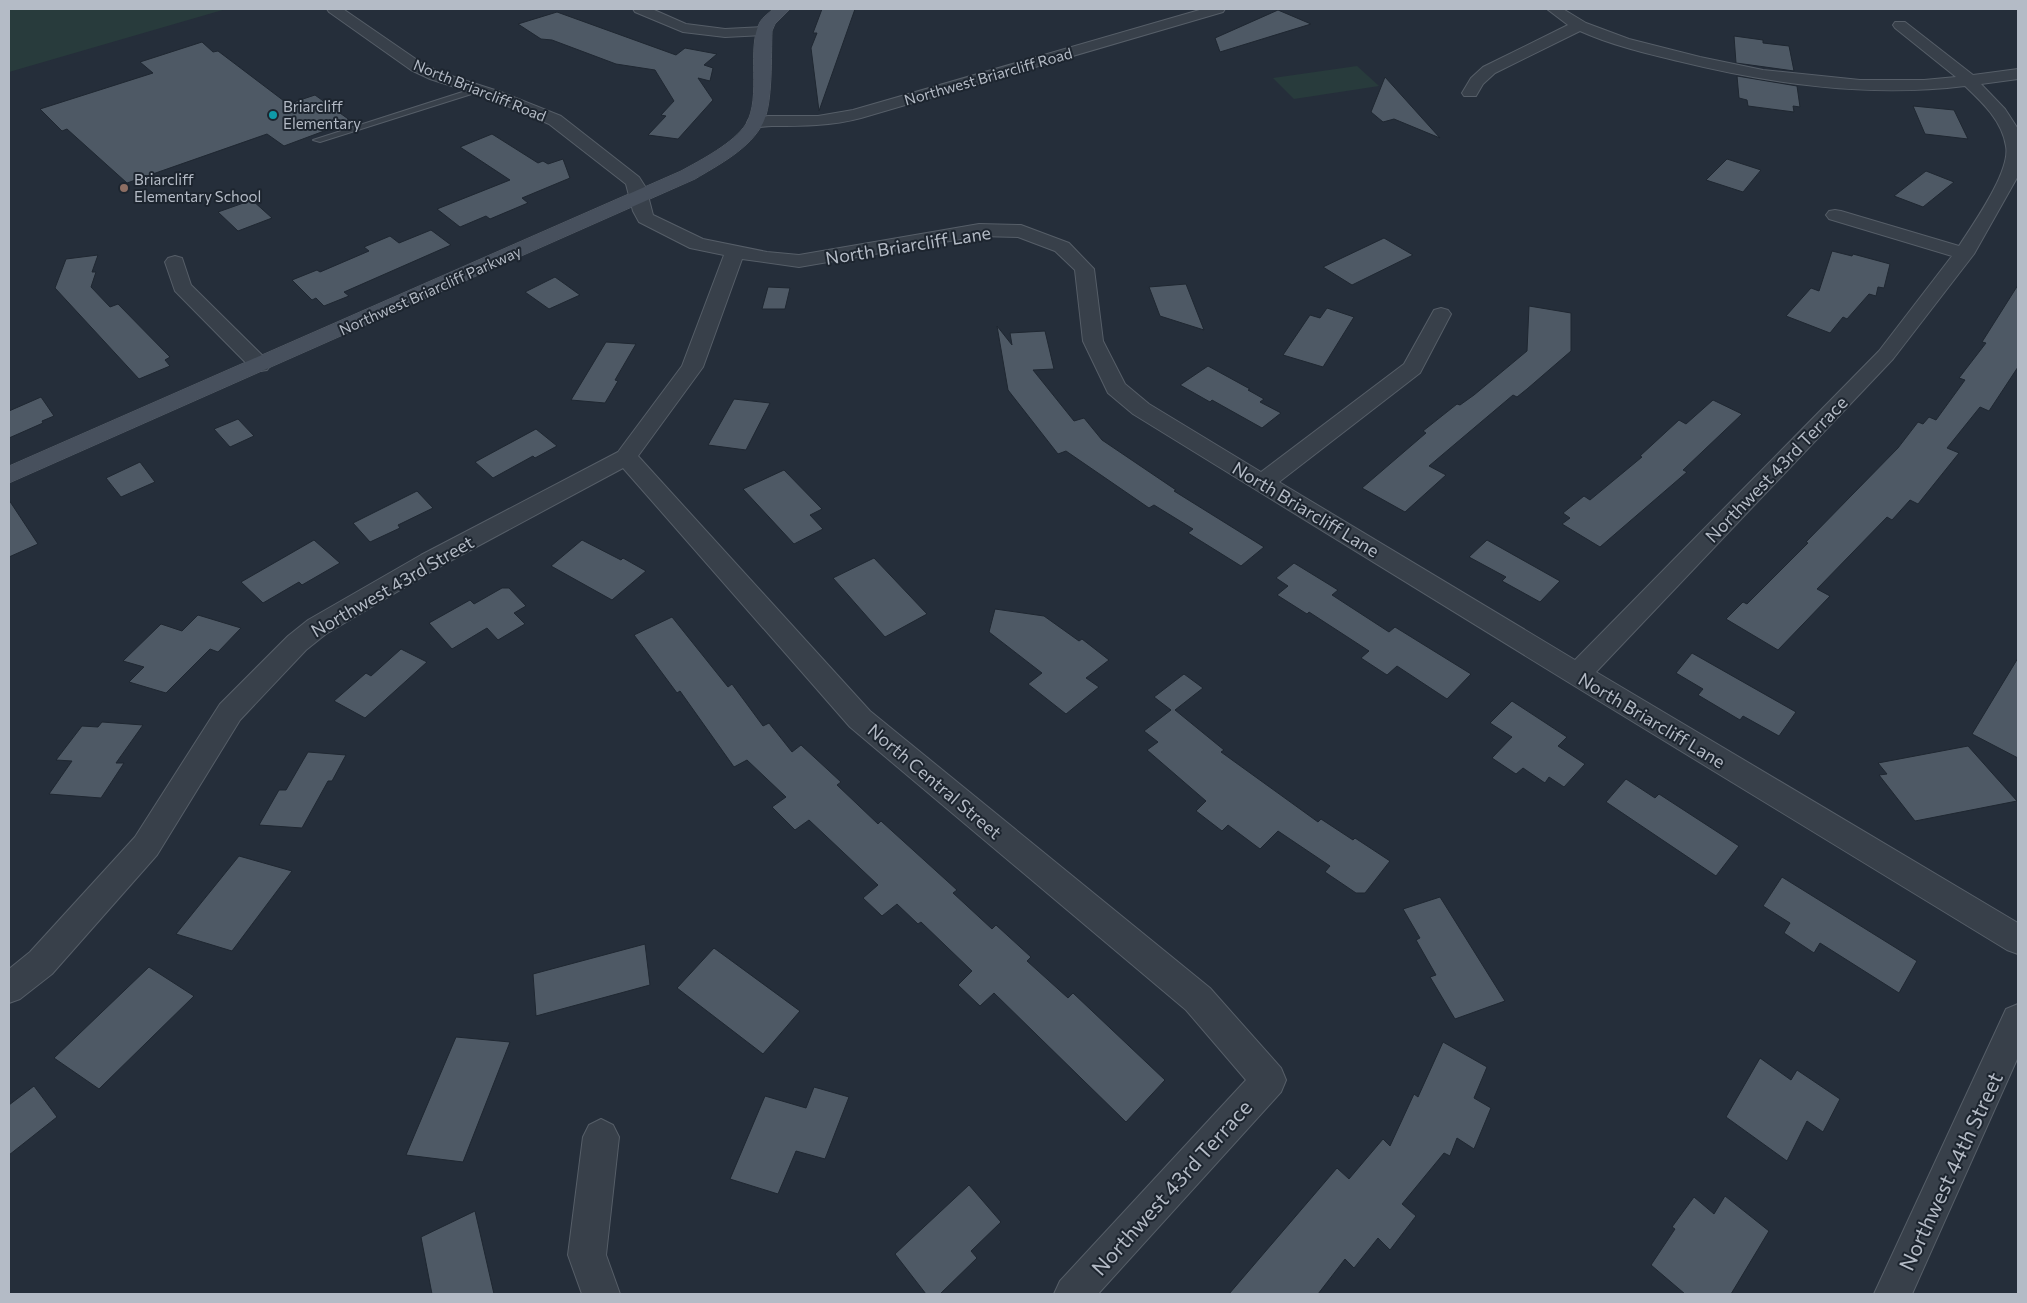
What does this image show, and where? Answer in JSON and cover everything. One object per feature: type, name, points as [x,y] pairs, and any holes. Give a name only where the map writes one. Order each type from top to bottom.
[{"type":"main road","points":[[755,123],[759,107],[764,31],[768,22],[782,9]]},
{"type":"main road","name":"Northwest Briarcliff Parkway","points":[[9,475],[688,175],[734,146],[755,123]]},
{"type":"street","name":"North Briarcliff Road","points":[[334,9],[417,68],[478,89],[554,120],[602,154],[633,181],[638,188],[639,198]]},
{"type":"street","points":[[640,9],[683,28],[725,33],[764,31]]},
{"type":"street","name":"Northwest Briarcliff Road","points":[[755,123],[768,121],[818,121],[855,115],[1218,9]]},
{"type":"street","points":[[1554,9],[1580,25],[1636,46],[1705,63],[1779,77],[1835,83],[1924,85],[2018,74]]},
{"type":"street","points":[[1470,93],[1476,81],[1490,70],[1580,25]]},
{"type":"street","name":"Northwest 43rd Terrace","points":[[1577,674],[1886,355],[1964,254],[2012,172],[2015,146],[2003,118],[1968,80],[1900,25]]},
{"type":"street","name":"North Briarcliff Lane","points":[[639,198],[645,218],[696,244],[767,258],[800,261],[979,230],[1021,231],[1062,247],[1084,269],[1093,341],[1116,388],[1141,409],[2018,940]]},
{"type":"street","points":[[1835,215],[1964,254]]},
{"type":"street","name":"Northwest 43rd Street","points":[[9,988],[41,963],[146,846],[230,712],[297,643],[316,628],[430,561],[626,457],[692,367],[735,251]]},
{"type":"street","points":[[175,262],[182,287],[260,365]]},
{"type":"street","points":[[1262,483],[1413,368],[1441,314]]},
{"type":"street","name":"North Central Street","points":[[626,457],[860,719],[1198,999],[1268,1080]]},
{"type":"street","name":"Northwest 44th Street","points":[[1893,1294],[2018,1020]]},
{"type":"street","name":"Northwest 43rd Terrace","points":[[1072,1294],[1268,1080]]},
{"type":"street","points":[[600,1137],[587,1255],[601,1294]]},
{"type":"lane","points":[[317,140],[478,89]]},
{"type":"shaded area","points":[[9,9],[226,9],[9,72]]},
{"type":"shaded area","points":[[1357,66],[1379,86],[1294,99],[1273,78]]},
{"type":"building","points":[[822,9],[855,9],[819,111],[811,48],[817,33],[813,33]]},
{"type":"building","points":[[1278,10],[1311,24],[1220,52],[1215,38]]},
{"type":"building","points":[[557,12],[676,55],[685,48],[717,54],[704,65],[713,68],[710,81],[698,78],[713,100],[678,139],[648,135],[666,116],[661,115],[674,101],[655,70],[616,64],[552,40],[541,39],[518,24]]},
{"type":"building","points":[[1734,36],[1763,40],[1763,43],[1789,46],[1794,71],[1736,63]]},
{"type":"building","name":"Briarcliff Elementary","points":[[202,42],[213,52],[218,51],[288,104],[315,95],[351,121],[284,146],[267,134],[127,183],[67,129],[62,131],[40,109],[153,73],[140,62]]},
{"type":"building","points":[[1737,76],[1797,86],[1800,107],[1793,106],[1794,112],[1748,106],[1747,100],[1739,98]]},
{"type":"building","points":[[1385,77],[1440,138],[1394,119],[1383,122],[1371,112]]},
{"type":"building","points":[[1913,106],[1954,110],[1968,139],[1925,134]]},
{"type":"building","points":[[492,134],[538,163],[543,161],[548,164],[563,159],[570,178],[522,198],[528,203],[490,219],[486,216],[460,227],[437,209],[510,180],[460,147]]},
{"type":"building","points":[[1727,159],[1761,170],[1743,192],[1706,180]]},
{"type":"building","points":[[1926,171],[1954,182],[1923,207],[1894,196]]},
{"type":"building","points":[[252,200],[272,218],[238,231],[218,212]]},
{"type":"building","points":[[431,230],[451,245],[344,292],[349,296],[324,306],[316,298],[312,300],[292,280],[317,270],[320,272],[369,251],[364,247],[390,236],[399,243]]},
{"type":"building","points":[[1384,238],[1413,255],[1352,285],[1323,267]]},
{"type":"building","points":[[1832,251],[1852,256],[1853,254],[1890,264],[1884,288],[1878,287],[1876,296],[1869,294],[1847,319],[1843,317],[1830,333],[1786,316],[1811,288],[1819,291]]},
{"type":"building","points":[[98,255],[92,272],[96,272],[91,287],[110,307],[118,304],[170,357],[165,360],[170,366],[139,379],[55,288],[66,259]]},
{"type":"building","points":[[555,277],[580,295],[549,309],[525,292]]},
{"type":"building","points":[[1186,284],[1204,330],[1160,316],[1149,287]]},
{"type":"building","points":[[2018,285],[2018,367],[1989,411],[1980,407],[1947,448],[1959,453],[1918,504],[1910,500],[1892,520],[1887,517],[1817,589],[1830,596],[1778,650],[1726,619],[1743,602],[1747,604],[1808,543],[1806,542],[1898,448],[1918,422],[1923,424],[1929,417],[1936,420],[1965,380],[1959,378],[1986,343],[1982,342]]},
{"type":"building","points":[[768,287],[790,288],[785,309],[762,309]]},
{"type":"building","points":[[1529,306],[1571,313],[1571,351],[1517,397],[1513,395],[1429,466],[1446,475],[1405,512],[1362,488],[1426,433],[1423,431],[1457,404],[1460,405],[1474,395],[1527,351]]},
{"type":"building","points":[[1327,308],[1354,317],[1323,367],[1283,355],[1310,315],[1320,318]]},
{"type":"building","points":[[997,326],[1012,345],[1010,333],[1045,331],[1054,369],[1033,370],[1074,421],[1084,418],[1102,440],[1176,490],[1174,491],[1264,547],[1241,566],[1188,533],[1193,529],[1154,505],[1149,508],[1066,451],[1058,454],[1008,390]]},
{"type":"building","points":[[606,342],[636,344],[615,380],[618,381],[605,403],[571,400]]},
{"type":"building","points":[[1208,366],[1250,389],[1248,390],[1264,399],[1260,402],[1281,413],[1262,428],[1212,400],[1210,402],[1180,385]]},
{"type":"building","points":[[41,397],[54,416],[9,438],[9,411]]},
{"type":"building","points":[[734,399],[770,403],[746,450],[708,445]]},
{"type":"building","points":[[1713,400],[1742,414],[1683,470],[1687,472],[1600,547],[1562,524],[1570,518],[1563,513],[1584,496],[1590,500],[1642,457],[1640,456],[1679,420],[1686,424]]},
{"type":"building","points":[[238,419],[254,436],[230,447],[214,429]]},
{"type":"building","points":[[536,429],[557,446],[535,458],[533,456],[493,478],[475,462]]},
{"type":"building","points":[[140,462],[155,482],[121,497],[106,478]]},
{"type":"building","points":[[784,470],[822,509],[810,515],[823,529],[794,544],[743,489]]},
{"type":"building","points":[[417,491],[433,508],[398,525],[400,528],[370,542],[353,523]]},
{"type":"building","points":[[9,500],[38,544],[9,557]]},
{"type":"building","points":[[314,540],[340,563],[302,585],[299,582],[263,603],[241,582]]},
{"type":"building","points":[[582,540],[621,560],[623,558],[646,571],[612,600],[551,566]]},
{"type":"building","points":[[1487,540],[1560,581],[1540,602],[1502,581],[1506,577],[1469,557]]},
{"type":"building","points":[[874,558],[927,614],[885,637],[833,578]]},
{"type":"building","points":[[1294,563],[1338,590],[1332,595],[1389,632],[1395,627],[1471,674],[1447,699],[1397,666],[1387,675],[1361,658],[1369,651],[1309,612],[1307,614],[1277,595],[1288,586],[1276,578]]},
{"type":"building","points":[[502,588],[509,588],[526,606],[514,613],[525,624],[498,640],[487,628],[452,649],[429,623],[470,600],[474,604]]},
{"type":"building","points":[[995,609],[1044,616],[1079,641],[1082,639],[1109,660],[1086,678],[1099,687],[1066,714],[1028,684],[1042,673],[989,632]]},
{"type":"building","points":[[198,615],[241,628],[218,652],[210,649],[166,693],[129,682],[144,667],[123,661],[161,624],[182,631]]},
{"type":"building","points":[[672,617],[728,687],[732,684],[763,726],[769,723],[792,752],[801,745],[841,782],[837,785],[878,824],[881,821],[957,890],[953,893],[992,929],[996,925],[1031,957],[1027,961],[1068,998],[1073,993],[1165,1080],[1126,1122],[994,993],[980,1006],[958,985],[972,971],[921,922],[918,924],[897,904],[882,916],[863,898],[878,885],[809,820],[795,830],[772,807],[786,797],[747,760],[734,767],[680,691],[677,693],[634,635]]},
{"type":"building","points":[[401,649],[427,662],[365,718],[334,701],[366,673],[371,676]]},
{"type":"building","points":[[1692,653],[1796,712],[1779,736],[1743,716],[1740,720],[1698,695],[1703,689],[1676,673]]},
{"type":"building","points":[[2018,658],[2018,758],[1972,734]]},
{"type":"building","points":[[1184,674],[1203,688],[1175,710],[1224,750],[1221,752],[1318,822],[1321,819],[1390,861],[1365,893],[1356,893],[1325,872],[1330,866],[1278,831],[1260,849],[1228,825],[1222,831],[1196,811],[1206,801],[1147,750],[1158,742],[1144,731],[1171,710],[1154,697]]},
{"type":"building","points":[[1512,701],[1567,737],[1558,746],[1585,764],[1564,787],[1549,777],[1545,783],[1523,768],[1516,774],[1492,758],[1512,737],[1490,723]]},
{"type":"building","points":[[102,722],[143,725],[116,763],[124,763],[101,798],[49,794],[72,761],[56,760],[82,726],[98,727]]},
{"type":"building","points":[[1968,746],[2017,801],[1915,821],[1879,775],[1887,774],[1878,763]]},
{"type":"building","points":[[308,752],[346,755],[332,781],[328,781],[302,828],[259,825],[279,790],[286,790]]},
{"type":"building","points":[[1626,779],[1655,798],[1659,794],[1739,846],[1716,876],[1606,802]]},
{"type":"building","points":[[239,856],[292,871],[232,951],[176,934]]},
{"type":"building","points":[[1782,877],[1917,961],[1899,993],[1820,943],[1814,953],[1784,933],[1790,923],[1763,906]]},
{"type":"building","points":[[1440,897],[1505,1001],[1455,1019],[1430,977],[1436,975],[1416,940],[1420,938],[1403,909]]},
{"type":"building","points":[[645,944],[650,985],[536,1016],[533,974]]},
{"type":"building","points":[[714,948],[800,1011],[763,1054],[677,988]]},
{"type":"building","points":[[149,967],[194,996],[99,1089],[54,1058]]},
{"type":"building","points":[[456,1037],[510,1042],[463,1162],[406,1155]]},
{"type":"building","points":[[1443,1042],[1487,1067],[1474,1098],[1491,1108],[1474,1149],[1457,1138],[1450,1156],[1444,1153],[1402,1204],[1416,1216],[1390,1250],[1378,1238],[1354,1268],[1345,1259],[1318,1294],[1229,1294],[1337,1168],[1349,1179],[1383,1139],[1390,1146],[1414,1094],[1418,1097]]},
{"type":"building","points":[[1760,1058],[1791,1080],[1797,1070],[1840,1099],[1823,1132],[1807,1121],[1787,1161],[1726,1117]]},
{"type":"building","points":[[34,1086],[57,1117],[9,1155],[9,1105]]},
{"type":"building","points":[[814,1087],[849,1097],[825,1159],[796,1151],[778,1194],[730,1179],[765,1096],[806,1108]]},
{"type":"building","points":[[969,1185],[1001,1222],[971,1251],[977,1258],[940,1294],[926,1294],[895,1254]]},
{"type":"building","points":[[1725,1196],[1769,1231],[1731,1294],[1685,1294],[1651,1265],[1675,1229],[1672,1227],[1694,1197],[1714,1214]]},
{"type":"building","points":[[475,1211],[494,1294],[432,1294],[421,1237]]},
{"type":"place","name":"Briarcliff Elementary","points":[[273,115]]},
{"type":"place","name":"Briarcliff Elementary School","points":[[124,188]]}]
